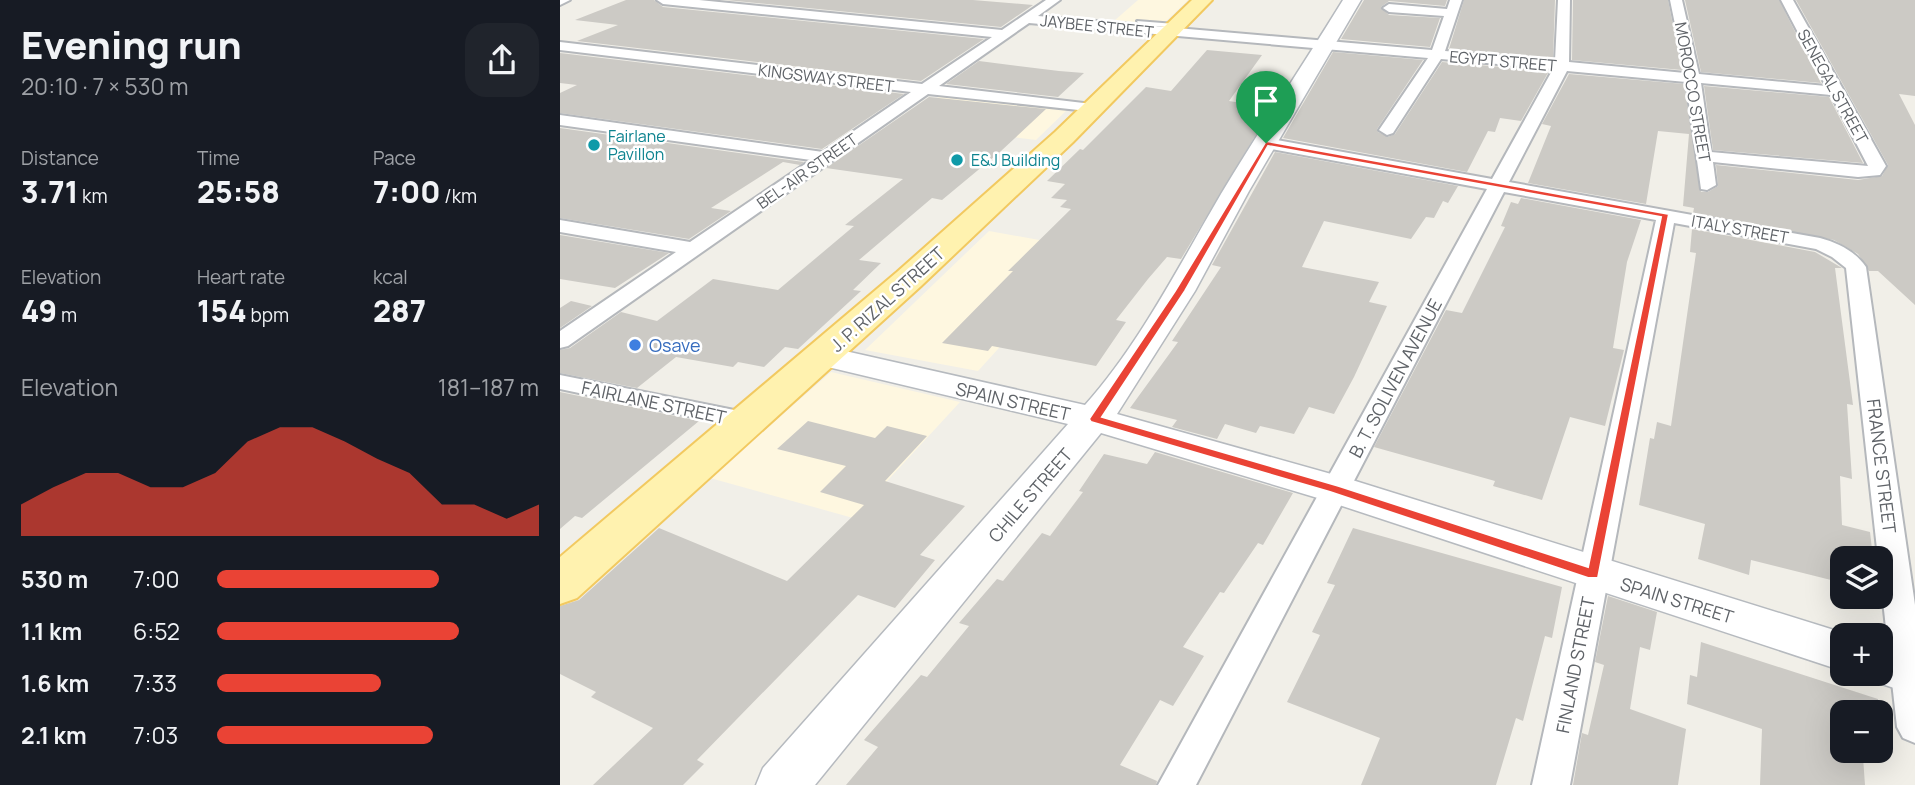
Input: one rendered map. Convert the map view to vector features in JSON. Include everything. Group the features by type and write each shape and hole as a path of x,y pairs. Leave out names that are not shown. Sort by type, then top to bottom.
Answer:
{"main road":[{"name":"J. P. RIZAL STREET","path":"560,585 823,356 1092,109 1153,27 1202,0"}],"street":[{"path":"663,0 1005,34"},
{"path":"1047,0 1054,0"},
{"name":"BEL-AIR STREET","path":"560,341 1054,0"},
{"name":"CHILE STREET","path":"782,785 1095,419 1180,291 1323,44 1352,0"},
{"name":"B. T. SOLIVEN AVENUE","path":"1177,785 1562,66 1564,0"},
{"name":"MOROCCO STREET","path":"1676,0 1693,78 1707,185"},
{"name":"SENEGAL STREET","path":"1705,156 1858,172 1874,171 1877,166 1787,0"},
{"path":"1387,130 1437,54 1453,6 1389,8"},
{"name":"JAYBEE STREET","path":"1026,19 1153,27"},
{"name":"EGYPT STREET","path":"1153,27 1836,91"},
{"name":"KINGSWAY STREET","path":"560,46 1092,109"},
{"path":"560,120 826,158"},
{"name":"ITALY STREET","path":"1266,143 1820,244 1841,253"},
{"name":"FINLAND STREET","path":"1551,785 1666,216"},
{"path":"560,226 693,249"},
{"name":"FRANCE STREET","path":"1841,253 1856,267 1902,671 1915,727"},
{"name":"SPAIN STREET","path":"823,356 1095,419 1335,489 1830,648"},
{"name":"FAIRLANE STREET","path":"560,382 748,421"}],"shaded area":[{"path":"1138,0 1188,0 1162,25 1114,21"},
{"path":"940,96 1067,110 1036,140 902,124"},
{"path":"989,231 1089,249 978,371 865,350"},
{"path":"831,372 960,402 853,518 710,478"}],"building":[{"path":"626,0 654,0 663,7 984,39 921,81 577,41 618,25 575,20"},
{"path":"726,0 973,0 1033,5 1001,27"},
{"path":"1364,0 1447,0 1445,6 1389,1 1381,7 1389,15 1440,18 1430,47 1341,39"},
{"path":"1464,0 1555,0 1553,58 1449,49"},
{"path":"1573,0 1668,0 1682,70 1572,60"},
{"path":"1685,0 1779,0 1821,83 1701,72"},
{"path":"1796,0 1915,0 1915,96 1899,94 1915,125 1915,305 1878,271 1869,271 1858,254 1834,240 1693,213 1694,208 1683,206 1689,134 1658,131 1646,204 1528,183 1551,126 1542,124 1569,74 1684,84 1701,192 1708,192 1718,186 1716,165 1858,180 1882,176 1888,165"},
{"path":"1207,50 1262,55 1229,101 1272,108 1181,259 1167,257 1148,279 1116,320 1126,322 1096,366 992,346 988,351 942,343 1013,271 1008,271 1071,209 1060,207 1067,200 1051,198 1065,184 1047,181 1080,149 1083,150 1146,87 1171,91"},
{"path":"1333,52 1423,60 1377,129 1388,137 1395,134 1442,62 1549,71 1521,121 1500,118 1495,132 1488,131 1467,172 1283,138"},
{"path":"560,53 904,94 822,149 560,113 560,93 577,85 560,83"},
{"path":"979,61 1084,73 1058,97 946,84"},
{"path":"1704,86 1829,97 1863,163 1713,150"},
{"path":"929,97 1046,109 942,200 932,198 859,260 881,263 853,290 861,291 798,349 785,347 764,367 738,362 733,367 676,357 637,388 560,373 560,350 570,348 621,312 657,321 713,279 778,290 854,226 845,225 903,179 826,168"},
{"path":"560,128 804,162 800,165 783,162 711,208 731,211 689,239 560,218"},
{"path":"1275,152 1458,186 1448,203 1443,201 1434,218 1426,217 1411,239 1324,221 1302,267 1379,282 1369,302 1387,306 1334,414 1309,407 1294,434 1260,426 1256,433 1225,424 1217,439 1172,427 1177,420 1130,408 1178,342 1172,341 1221,267 1212,265"},
{"path":"1521,198 1641,220 1627,262 1613,348 1624,350 1605,426 1570,417 1542,500 1493,486 1495,481 1374,447 1446,310 1462,313 1505,227 1501,226 1511,202 1518,204"},
{"path":"1692,229 1815,252 1842,268 1835,268 1853,405 1847,404 1852,479 1840,476 1842,525 1870,532 1872,546 1830,546 1830,580 1751,560 1749,575 1698,559 1705,524 1639,505 1650,438 1654,439 1657,422 1671,426 1696,253 1690,252"},
{"path":"560,235 669,253 615,288 560,279"},
{"path":"571,301 592,306 560,328 560,308"},
{"path":"560,392 699,421 582,518 575,516 560,529"},
{"path":"808,421 875,438 887,426 927,436 885,481 965,506 920,555 935,560 895,608 858,595 697,760 704,764 683,785 593,785 653,728 591,697 596,692 560,674 560,606 579,600 659,528 787,581 864,505 820,492 846,466 777,449"},
{"path":"1155,452 1293,493 1263,545 1258,543 1224,593 1220,592 1183,647 1204,656 1173,706 1160,700 1120,765 1157,781 1156,785 846,785 878,747 864,740 921,675 927,677 969,626 959,623 997,579 1003,581 1042,533 1050,536 1083,492 1079,491 1104,454 1147,464"},
{"path":"1353,528 1562,587 1552,638 1545,636 1523,721 1516,718 1496,785 1361,785 1380,738 1287,702 1320,635 1312,632 1335,585 1327,583"},
{"path":"1608,596 1657,612 1650,650 1640,647 1630,709 1686,729 1678,785 1573,785 1582,733 1588,735 1604,665 1595,662"},
{"path":"1701,642 1830,684 1830,686 1878,699 1830,700 1830,763 1863,763 1865,785 1760,785 1762,729 1687,704 1690,675 1697,677"}],"place":[{"name":"Fairlane Pavillon","path":"594,145"},
{"name":"E&J Building","path":"957,160"},
{"name":"Osave","path":"635,345"}],"route":[{"path":"1266,143 1666,216 1593,574 1335,489 1095,419 1180,291 1266,143"}]}
